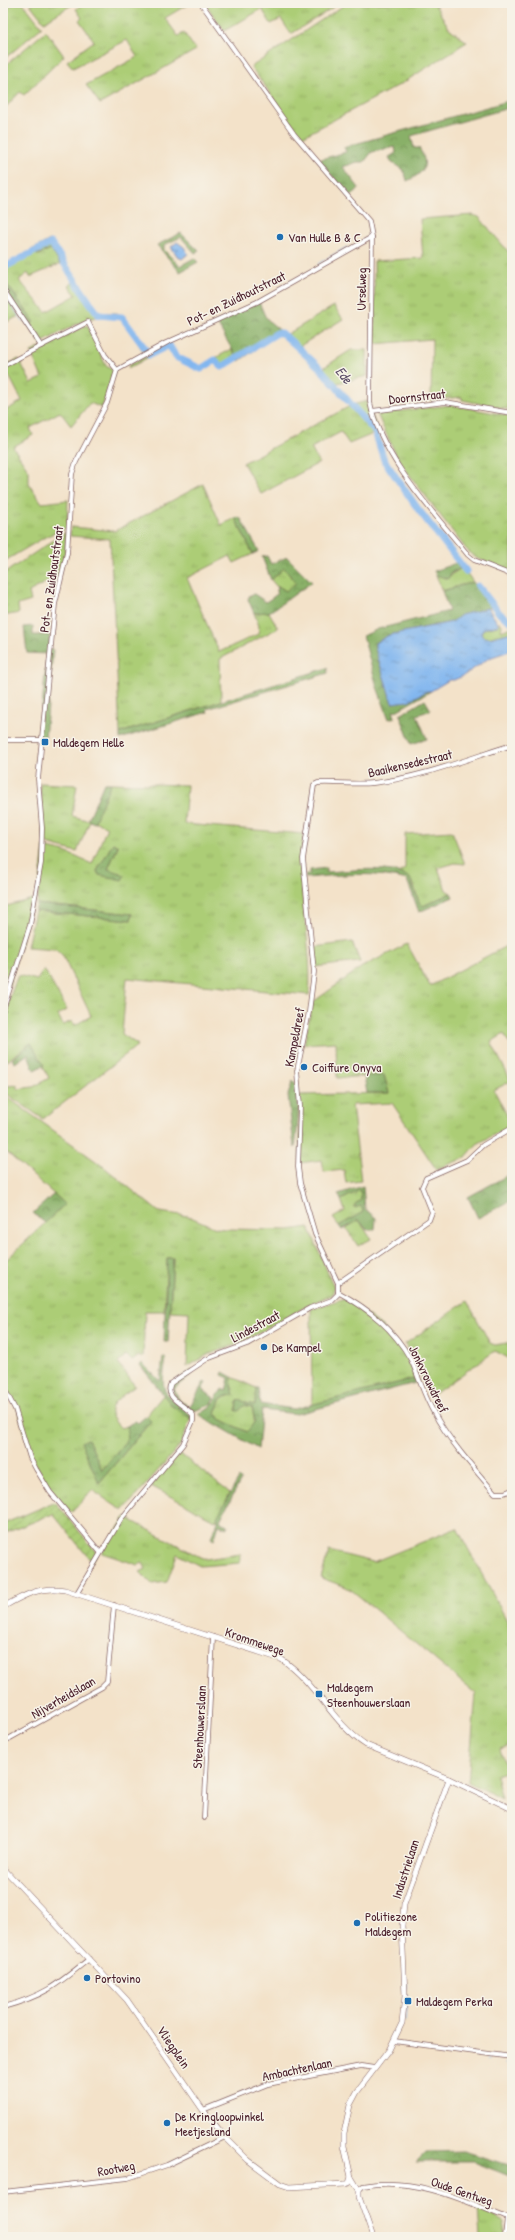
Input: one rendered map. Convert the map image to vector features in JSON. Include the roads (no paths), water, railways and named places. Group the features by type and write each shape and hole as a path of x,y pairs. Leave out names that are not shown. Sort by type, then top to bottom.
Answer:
{"street":[{"name":"Urselweg","path":"201,3 294,134 366,216 371,227 370,374 372,411 388,449 398,466 468,555 474,560 512,575"},
{"name":"Pot- en Zuidhoutstraat","path":"3,1010 30,925 40,869 42,828 38,788 55,604 67,554 72,474 76,462 107,403 117,370 166,343 257,302 372,237"},
{"path":"3,289 41,346"},
{"path":"3,366 88,322 105,355 117,370"},
{"name":"Doornstraat","path":"372,411 445,402 512,413"},
{"path":"3,740 42,740"},
{"name":"Baaikensedestraat","path":"313,788 318,783 368,783 386,781 456,763 512,745"},
{"name":"Kampeldreef","path":"313,788 303,864 314,972 310,1012 297,1071 300,1106 298,1167 300,1183 315,1234 338,1283"},
{"path":"338,1292 338,1283 429,1220 432,1212 422,1187 426,1178 467,1160 483,1145 512,1128"},
{"name":"Jonkvrouwdreef","path":"338,1292 373,1314 391,1331 411,1360 429,1404 440,1424 491,1489 499,1494 512,1490"},
{"name":"Lindestraat","path":"77,1593 121,1519 180,1449 188,1434 193,1415 173,1397 169,1389 171,1383 207,1359 247,1344 301,1313 332,1300 338,1292"},
{"path":"3,1386 17,1413 30,1458 45,1485 100,1552"},
{"name":"Krommewege","path":"3,1607 22,1596 44,1589 65,1590 281,1660 298,1672 338,1721 366,1745 449,1779 512,1809"},
{"name":"Nijverheidslaan","path":"3,1742 102,1687 107,1682 114,1605"},
{"name":"Steenhouwerslaan","path":"204,1818 213,1637"},
{"name":"Industrielaan","path":"350,2183 351,2176 344,2146 346,2120 357,2092 394,2041 402,2023 405,2005 402,1926 404,1904 449,1779"},
{"name":"Vliegplein","path":"3,1868 127,2000 203,2110 225,2137 265,2174 284,2186 301,2187 350,2183"},
{"path":"3,2007 41,1995 59,1984 89,1959"},
{"path":"394,2041 512,2057"},
{"name":"Ambachtenlaan","path":"203,2110 268,2084 361,2066 374,2068"},
{"name":"Rootweg","path":"3,2192 128,2178 167,2165 225,2137"},
{"path":"351,2176 358,2190 373,2237"},
{"name":"Oude Gentweg","path":"358,2190 363,2186 388,2185 436,2191 512,2220"},
{"path":"505,2237 507,2218"}],"water":[{"path":"177,242 184,247 188,254 182,259 178,257 171,247"},
{"path":"488,608 499,625 483,629 481,633 482,636 489,638 512,632 512,650 489,658 463,676 454,680 449,680 431,691 427,691 408,701 392,703 375,648 375,643 389,635 452,622 461,615"}],"waterway":[{"name":"Ede","path":"3,268 51,243 99,315 122,317 147,351"},
{"path":"318,264 347,247"},
{"path":"3,293 23,322"},
{"name":"Ede","path":"149,355 169,345 176,357 201,369 215,360 222,367 277,333 282,333 320,368 375,432 384,460 418,509 466,571"},
{"name":"Ede","path":"478,586 500,614 512,622"},
{"path":"407,1983 407,1989"},
{"path":"405,2020 407,1996"},
{"path":"505,2064 512,2064"}],"place":[{"name":"Van Hulle B & C","path":"280,237"},
{"name":"Maldegem Helle","path":"45,742"},
{"name":"Coiffure Onyva","path":"304,1067"},
{"name":"De Kampel","path":"264,1347"},
{"name":"Maldegem Steenhouwerslaan","path":"319,1694"},
{"name":"Politiezone Maldegem","path":"357,1923"},
{"name":"Portovino","path":"87,1978"},
{"name":"Maldegem Perka","path":"408,2001"},
{"name":"De Kringloopwinkel Meetjesland","path":"167,2123"}]}
